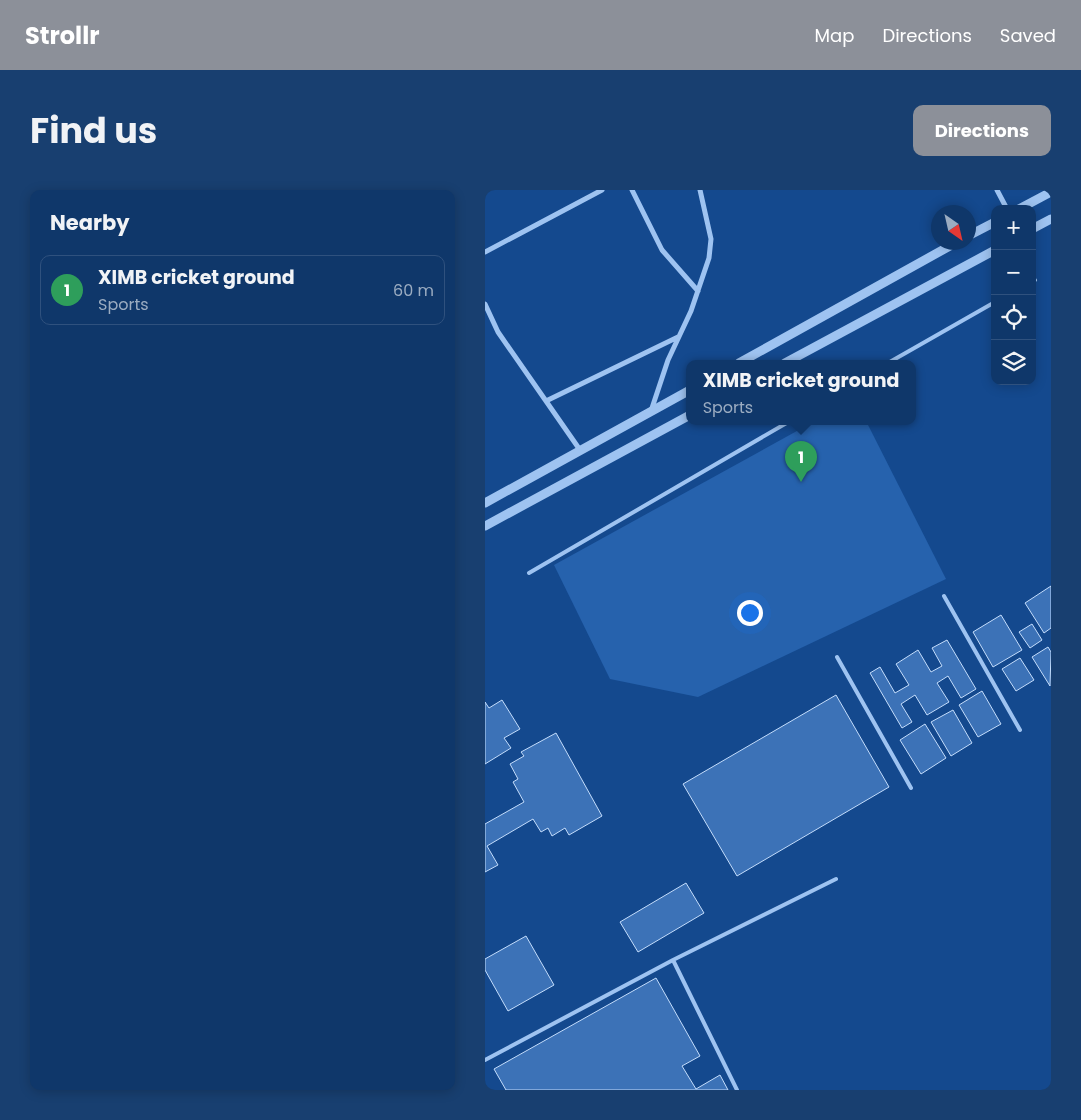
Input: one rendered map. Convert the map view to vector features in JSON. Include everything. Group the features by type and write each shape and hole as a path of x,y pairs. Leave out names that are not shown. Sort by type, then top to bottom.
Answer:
{"street":[{"path":"485,252 602,190"},
{"path":"632,190 663,250 698,292"},
{"path":"651,412 668,360 698,292 709,258 711,239 701,190"},
{"path":"997,190 1005,205"},
{"path":"1027,205 1051,192"},
{"path":"1036,227 1051,219"},
{"path":"976,232 991,224"},
{"path":"744,360 943,250"},
{"path":"791,360 991,252"},
{"path":"485,304 498,332 581,450"},
{"path":"546,401 679,336"},
{"path":"485,503 686,392"},
{"path":"485,526 686,417"}],"lane":[{"path":"894,360 991,304"},
{"path":"529,573 783,425"},
{"path":"944,596 1019,730"},
{"path":"837,658 911,788"},
{"path":"485,1060 673,960 836,879"},
{"path":"673,960 737,1090"}],"shaded area":[{"path":"808,425 868,425 946,579 698,697 610,679 554,565"}],"building":[{"path":"1051,586 1051,628 1044,633 1025,603"},
{"path":"1001,615 1022,650 993,667 973,632"},
{"path":"1032,624 1042,640 1030,648 1019,632"},
{"path":"947,640 976,689 961,698 948,676 937,683 949,702 927,715 915,695 901,704 912,722 902,728 870,673 880,667 895,693 909,685 896,664 918,650 931,672 942,666 932,648"},
{"path":"1048,647 1051,652 1050,686 1032,657"},
{"path":"1020,658 1034,680 1016,691 1002,669"},
{"path":"982,691 1001,724 978,737 959,705"},
{"path":"836,695 889,787 737,876 683,784"},
{"path":"502,700 520,729 504,738 511,748 485,764 485,702 489,708"},
{"path":"953,710 972,743 951,756 931,722"},
{"path":"925,724 946,758 921,774 900,740"},
{"path":"556,733 602,816 569,835 565,828 552,836 548,828 541,832 533,819 487,846 498,865 485,872 485,824 524,802 513,782 518,779 510,764 524,756 521,752"},
{"path":"686,883 704,913 638,952 620,922"},
{"path":"526,936 554,985 508,1011 485,970 485,959"},
{"path":"656,978 700,1056 682,1066 696,1089 720,1075 728,1090 506,1090 494,1069"}],"place":[{"name":"XIMB cricket ground","path":"801,482"}]}
